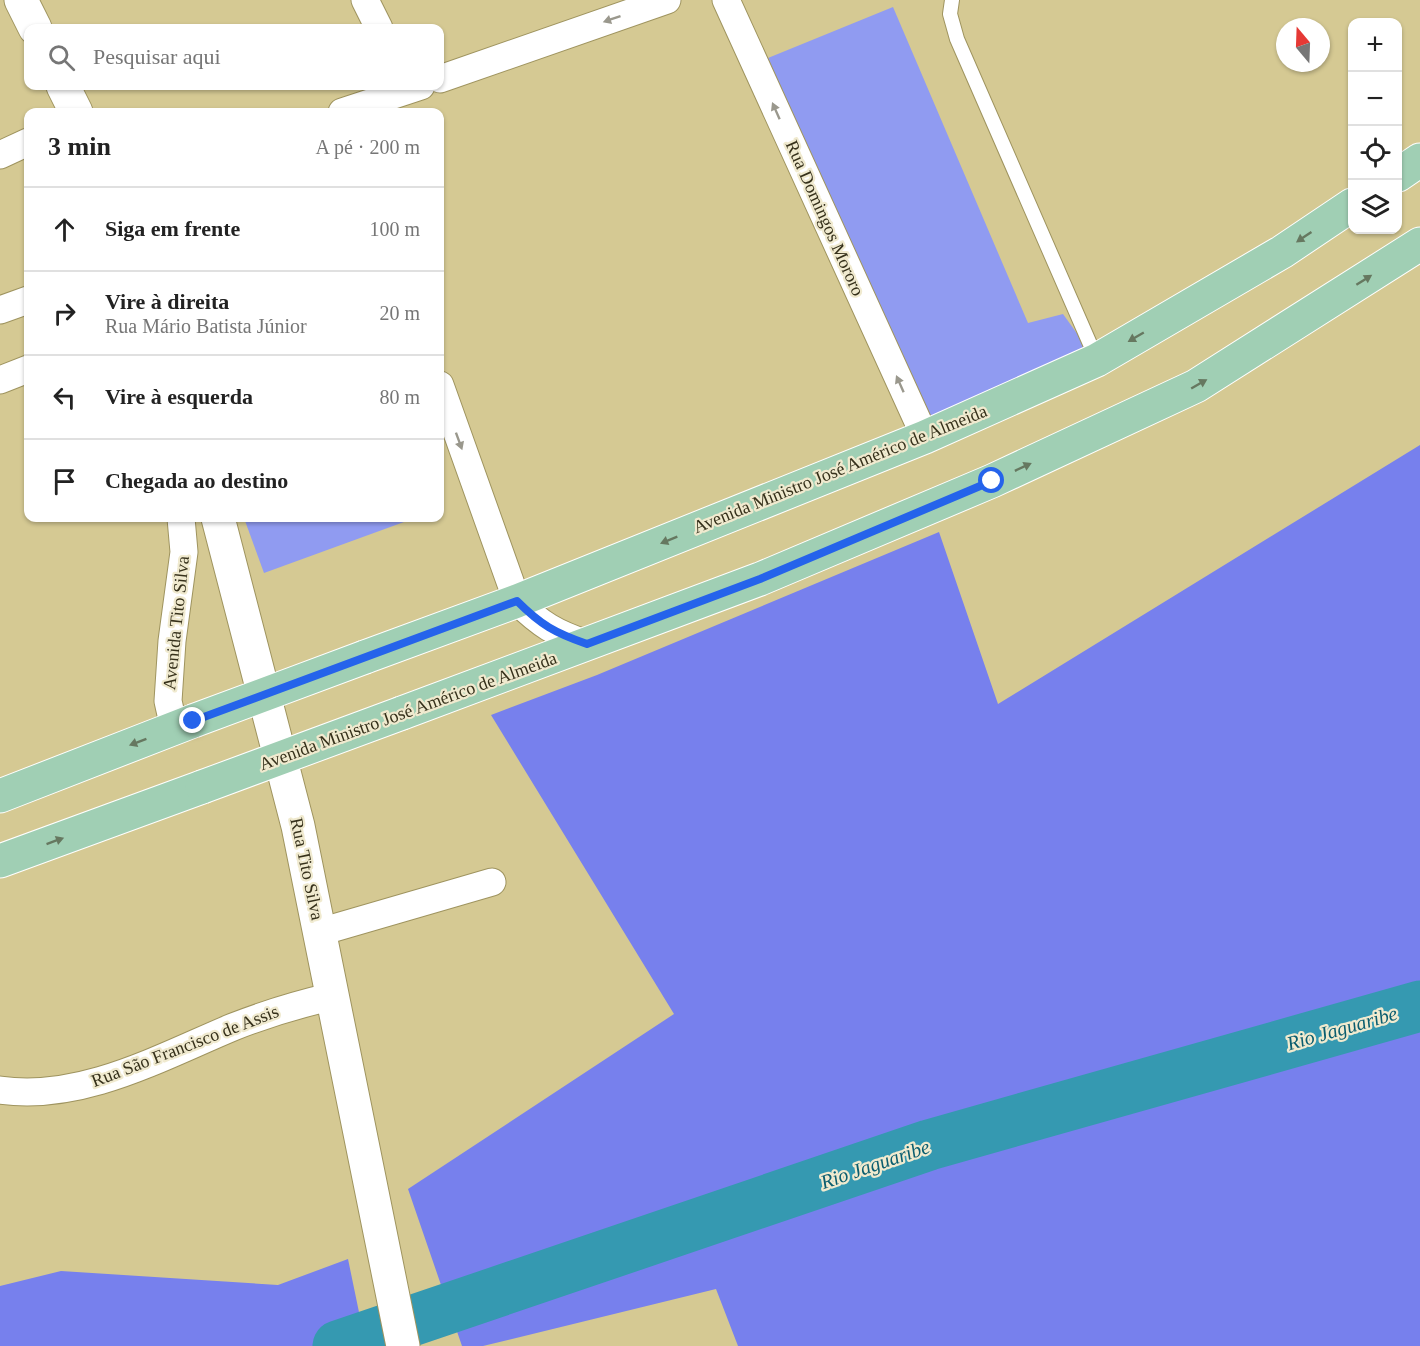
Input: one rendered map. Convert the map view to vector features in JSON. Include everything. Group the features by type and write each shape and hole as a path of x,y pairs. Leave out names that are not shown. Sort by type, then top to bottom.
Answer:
{"main road":[{"path":"21,0 33,24"},
{"path":"65,90 74,108"},
{"path":"1402,172 1420,160"},
{"name":"Avenida Ministro José Américo de Almeida","path":"0,796 183,725 517,601 925,437 1097,360 1282,252 1348,208"},
{"name":"Avenida Ministro José Américo de Almeida","path":"0,861 760,579 992,481 1196,386 1420,244"},
{"name":"Rua Tito Silva","path":"219,522 298,826 403,1346"}],"street":[{"path":"365,0 377,24"},
{"path":"444,78 668,0"},
{"name":"Rua Domingos Mororo","path":"726,0 925,437"},
{"path":"353,108 403,90"},
{"path":"0,155 24,144"},
{"path":"0,310 24,301"},
{"path":"0,380 24,371"},
{"path":"444,397 517,601 536,621 551,630 587,644"},
{"name":"Avenida Tito Silva","path":"181,522 184,552 172,641 168,701 183,725"},
{"path":"320,932 492,882"},
{"name":"Rua São Francisco de Assis","path":"0,1090 44,1091 76,1086 127,1071 236,1026 297,1004 334,996"}],"lane":[{"path":"952,0 950,14 957,39 1097,360"}],"shaded area":[{"path":"893,7 1028,323 1063,314 1086,346 928,420 768,58"},
{"path":"1420,445 1420,1346 738,1346 716,1289 483,1346 462,1346 408,1189 674,1014 491,715 597,675 939,532 998,704"},
{"path":"245,522 404,522 264,573"},
{"path":"348,1259 366,1346 0,1346 0,1286 61,1271 278,1285"}],"waterway":[{"name":"Rio Jaguaribe","path":"338,1346 929,1145 1420,1006"}],"route":[{"path":"193,721 517,601 536,621 551,630 587,644 760,579 992,481"}]}
